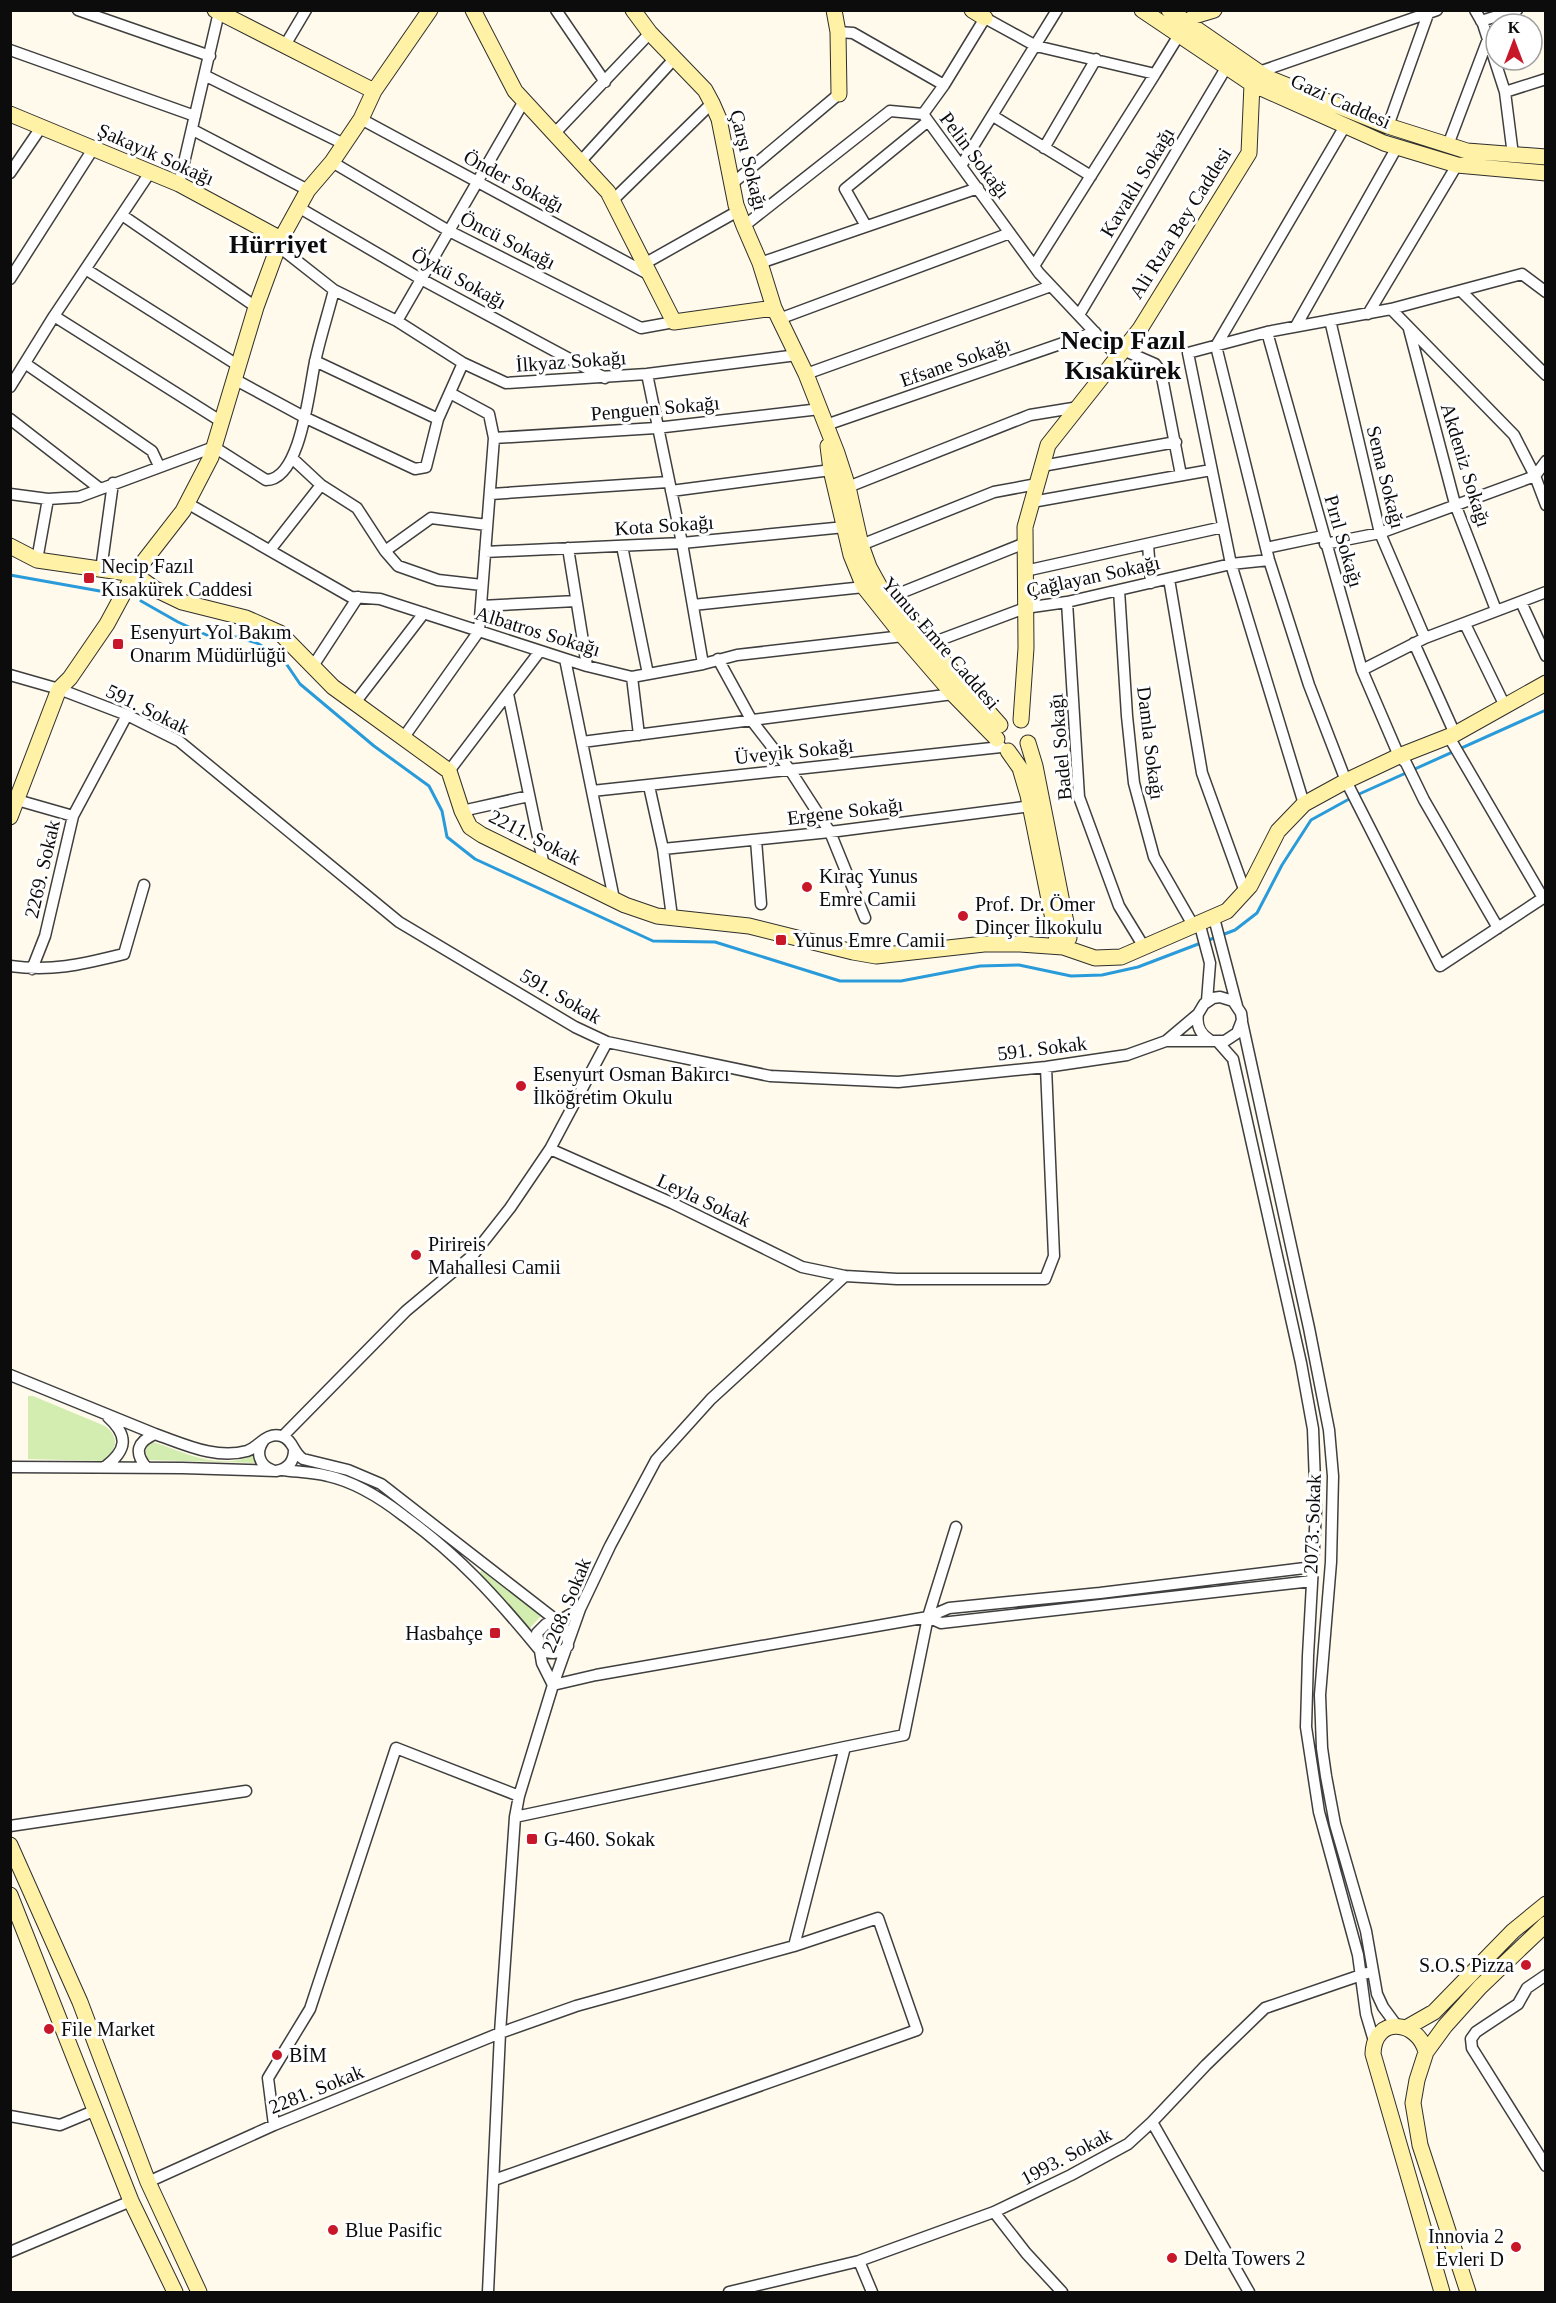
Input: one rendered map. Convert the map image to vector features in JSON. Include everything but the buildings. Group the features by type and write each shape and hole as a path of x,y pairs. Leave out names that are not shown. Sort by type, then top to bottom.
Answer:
{"street":[{"path":"78,10 210,56"},
{"path":"284,46 306,10"},
{"path":"10,817 16,792 59,689 70,678 106,624 134,574 187,503 212,457 256,307 279,243 308,190 332,162 361,119 374,91 430,10"},
{"path":"473,10 515,92 613,200 674,322 777,314 1010,233"},
{"path":"556,10 605,82"},
{"name":"Çarşı Sokağı","path":"633,10 650,33 705,90 712,103 719,119 738,211 760,263 777,314 806,374 826,425"},
{"path":"733,183 839,94 838,32 834,10"},
{"path":"961,166 1056,10"},
{"name":"Gazi Caddesi","path":"1142,10 1184,30 1255,78 1345,126 1397,147 1457,165 1545,173"},
{"name":"Gazi Caddesi","path":"1169,10 1184,30 1226,68 1388,126 1467,151 1545,157"},
{"path":"1034,266 1184,30 1194,16 1214,10"},
{"path":"1475,10 1484,29"},
{"path":"1481,21 1517,10"},
{"path":"179,184 206,76 217,11 374,91"},
{"path":"1255,78 1433,12"},
{"path":"1388,126 1433,12"},
{"path":"866,226 845,189 925,118 979,14 1036,46 1155,74"},
{"path":"838,32 853,33 944,85"},
{"path":"554,134 650,33"},
{"path":"10,50 195,116"},
{"path":"1448,145 1484,50"},
{"path":"580,162 674,59"},
{"path":"1044,148 1096,59"},
{"name":"Kavaklı Sokağı","path":"1079,315 1226,68"},
{"path":"1499,72 1506,92 1513,155"},
{"path":"206,76 344,144"},
{"name":"Ali Rıza Bey Caddesi","path":"1021,720 1026,648 1025,528 1048,445 1140,329 1249,153 1255,78"},
{"path":"1506,92 1545,79"},
{"path":"397,321 524,101"},
{"path":"613,200 712,103"},
{"name":"Pelin Sokağı","path":"744,226 890,111 925,118 1034,266 1095,332 1121,353"},
{"name":"Şakayık Sokağı","path":"10,114 179,184 279,243"},
{"path":"993,116 1090,176"},
{"name":"Önder Sokağı","path":"361,119 647,270"},
{"path":"10,173 42,126"},
{"path":"1345,126 1216,346 1269,560 1309,685 1347,784 1440,966 1543,898 1462,760 1414,643"},
{"path":"193,130 308,190"},
{"path":"1296,326 1397,147"},
{"path":"10,279 93,149"},
{"name":"Öncü Sokağı","path":"332,162 449,231 641,328 674,322"},
{"path":"1368,314 1457,165"},
{"path":"10,387 54,316 87,270 151,171"},
{"path":"760,263 978,188"},
{"name":"Öykü Sokağı","path":"298,207 422,279 605,378"},
{"path":"647,270 738,211"},
{"path":"122,215 256,307"},
{"name":"İlkyaz Sokağı","path":"279,243 334,290 397,321 463,363 506,383 647,374 796,355"},
{"path":"87,270 306,418 415,469 426,467 438,419 463,363"},
{"path":"1304,804 1231,564 1188,353 1267,332 1391,309 1522,274 1545,292"},
{"path":"806,374 1052,286"},
{"path":"214,447 266,480 273,480 279,476 292,458 306,418 315,362 334,290"},
{"path":"1461,291 1545,375"},
{"path":"1391,309 1514,435 1535,476 1545,505"},
{"path":"54,316 222,422"},
{"name":"Sema Sokağı","path":"1330,320 1380,533 1425,638"},
{"name":"Akdeniz Sokağı","path":"1409,329 1455,504 1496,610"},
{"name":"Efsane Sokağı","path":"826,425 1095,332"},
{"name":"Pırıl Sokağı","path":"1267,332 1362,670 1402,759 1498,928"},
{"path":"1121,353 1155,364 1161,372 1181,476"},
{"path":"315,362 438,419"},
{"path":"26,364 152,451 159,466"},
{"path":"647,374 704,664"},
{"path":"404,737 479,631 494,438 489,414 450,393"},
{"path":"848,487 1030,415 1079,407"},
{"name":"Penguen Sokağı","path":"494,438 656,428 820,409"},
{"path":"10,419 99,488"},
{"name":"Yunus Emre Caddesi","path":"826,425 831,470 851,555 864,587 953,694 1001,741"},
{"name":"Yunus Emre Caddesi","path":"826,425 848,487 868,567 888,598 929,644 1001,741"},
{"path":"1042,466 1176,442"},
{"path":"10,494 48,499 79,497 214,447"},
{"path":"292,458 321,485 357,508 385,551 398,566 438,580 482,585"},
{"path":"1266,548 1380,533 1535,476 1545,461"},
{"path":"491,494 670,487 831,470"},
{"path":"1032,502 1211,470"},
{"path":"101,570 113,483"},
{"path":"861,545 994,492 1037,484"},
{"path":"270,550 321,485"},
{"path":"37,560 48,499"},
{"name":"Albatros Sokağı","path":"187,503 351,597 380,599 587,666 632,676 704,664 737,655 903,636"},
{"path":"385,551 431,518 487,525"},
{"name":"Kota Sokağı","path":"485,552 682,543 845,526"},
{"path":"1025,571 1223,527"},
{"path":"888,598 1025,543"},
{"path":"1148,545 1151,583"},
{"path":"10,546 37,560 134,574 155,589 182,602 246,618 280,633 333,687 449,771 540,651"},
{"path":"622,546 648,674"},
{"path":"568,548 587,666"},
{"name":"Çağlayan Sokağı","path":"929,644 1025,608 1067,602 1231,564 1269,560"},
{"path":"1169,579 1202,773 1245,892"},
{"path":"693,605 864,587"},
{"name":"Damla Sokağı","path":"1119,590 1134,783 1154,857 1198,925"},
{"path":"1362,670 1425,638 1545,592"},
{"path":"313,666 358,597"},
{"path":"481,606 576,601"},
{"name":"Badel Sokağı","path":"1067,602 1079,797 1119,906 1144,947"},
{"path":"1521,602 1545,656"},
{"path":"354,704 424,613"},
{"path":"1465,624 1504,704"},
{"path":"565,659 614,899"},
{"path":"718,659 752,721 790,770 830,832 866,918"},
{"name":"591. Sokak","path":"10,675 59,689 127,715 179,741 399,922 575,1027 607,1042 770,1076 898,1082 1127,1056 1166,1041"},
{"path":"632,676 639,735"},
{"path":"1166,1041 1225,1041 1237,1033 1242,1020 1215,920 1245,892 1278,831 1304,804 1452,738 1504,704 1545,682"},
{"path":"508,693 544,866"},
{"path":"582,742 953,694"},
{"name":"2269. Sokak","path":"32,969 45,936 73,816 127,715"},
{"path":"1007,719 1021,720 1029,730 1028,743 1035,766 1069,938 1063,947 1057,939 1031,806 1020,768 1001,741 1007,719"},
{"path":"1001,741 1019,751 1028,743"},
{"name":"Üveyik Sokağı","path":"592,792 790,770 1001,741"},
{"name":"2211. Sokak","path":"449,771 462,811 470,826 482,836 614,899 657,916 749,926 876,956 984,944 1063,947 1095,958 1120,957 1215,920"},
{"path":"649,786 663,849 672,917"},
{"path":"16,792 73,816"},
{"path":"462,811 530,796"},
{"name":"Ergene Sokağı","path":"663,849 830,832 1031,806"},
{"path":"756,840 761,904"},
{"path":"10,966 32,969 69,967 124,954 144,885"},
{"path":"1198,925 1210,963 1207,1001"},
{"path":"1166,1041 1198,1014 1207,1001 1213,998 1227,998 1238,1006"},
{"path":"1198,1014 1198,1026 1201,1032 1214,1041"},
{"name":"2073. Sokak","path":"1242,1020 1329,1430 1333,1476 1331,1562 1320,1695 1322,1748 1335,1824 1365,1931 1366,2014 1374,2041"},
{"name":"2073. Sokak","path":"1214,1041 1233,1059 1313,1429 1316,1470 1306,1701 1310,1756 1319,1812 1358,1954 1383,2007 1401,2027"},
{"path":"283,1436 406,1311 473,1255 510,1208 550,1149 607,1042"},
{"path":"845,1276 897,1279 1045,1279 1054,1256 1046,1067"},
{"name":"Leyla Sokak","path":"550,1149 672,1203 802,1267 845,1276"},
{"name":"2268. Sokak","path":"489,2292 500,2033 515,1817 519,1796 553,1684 580,1609 610,1546 656,1460 711,1399 845,1276"},
{"path":"10,1375 155,1434 210,1453 247,1450 266,1438 283,1436 303,1459 348,1470 381,1484 442,1529 557,1622 567,1632 568,1646 553,1653 543,1651 464,1564 383,1500 348,1482 327,1476 265,1467 259,1458 259,1447 266,1438"},
{"path":"104,1413 120,1430 122,1437 120,1453 105,1467"},
{"path":"146,1467 139,1459 139,1446 144,1439 155,1434"},
{"path":"10,1467 279,1470 292,1462 294,1450"},
{"path":"515,1817 904,1735 928,1617 956,1527"},
{"path":"580,1609 557,1622 546,1624 539,1630 536,1638 546,1674 553,1684 928,1617 949,1608 1100,1593 1313,1567"},
{"path":"928,1617 941,1623 1312,1581"},
{"path":"274,2125 268,2078 310,2009 396,1748 519,1796"},
{"path":"794,1946 845,1748"},
{"path":"10,1826 246,1791"},
{"path":"12,1853 80,2002 148,2182 199,2292"},
{"path":"10,1894 131,2201 175,2292"},
{"path":"1442,2292 1373,2054 1374,2041 1382,2030 1401,2027 1434,2012 1513,1931 1545,1904"},
{"name":"2281. Sokak","path":"148,2182 274,2125 500,2033 576,2006 794,1946 878,1918 917,2030 494,2180"},
{"path":"1468,2292 1420,2145 1413,2103 1417,2080 1426,2052 1445,2026 1480,1987 1545,1924"},
{"name":"1993. Sokak","path":"729,2292 859,2261 994,2212 1071,2175 1128,2144 1265,2008 1367,1973"},
{"path":"1545,1975 1527,1988 1518,2004 1476,2032 1471,2039 1472,2048 1545,2166"},
{"path":"1401,2027 1416,2033 1423,2041 1426,2052"},
{"path":"10,2116 60,2125 96,2110"},
{"path":"1152,2122 1249,2292"},
{"path":"10,2252 131,2201 148,2182"},
{"path":"994,2212 1026,2253 1062,2292"},
{"path":"859,2261 872,2292"}],"green space":[{"path":"28,1396 33,1396 105,1426 115,1439 114,1448 103,1461 28,1459"},
{"path":"148,1442 215,1461 241,1459 254,1455 255,1463 149,1460 144,1451"},
{"path":"482,1570 541,1616 529,1629 480,1573"}],"waterway":[{"path":"10,575 111,593"},
{"path":"141,601 211,637 236,637 257,643 283,659 300,684 374,746 429,786 442,811 447,837 475,859 653,941 715,942 840,981 901,981 980,966 1019,965 1071,976 1102,975 1138,967 1235,930 1257,913 1282,865 1311,820 1351,798"},
{"path":"1357,795 1546,710"}],"place":[{"name":"Necip Fazıl Kısakürek Caddesi","path":"89,578"},
{"name":"Esenyurt Yol Bakım Onarım Müdürlüğü","path":"118,644"},
{"name":"Kıraç Yunus Emre Camii","path":"807,887"},
{"name":"Prof. Dr. Ömer Dinçer İlkokulu","path":"963,916"},
{"name":"Yunus Emre Camii","path":"781,940"},
{"name":"Esenyurt Osman Bakırcı İlköğretim Okulu","path":"521,1086"},
{"name":"Pirireis Mahallesi Camii","path":"416,1255"},
{"name":"Hasbahçe","path":"495,1633"},
{"name":"G-460. Sokak","path":"532,1839"},
{"name":"S.O.S Pizza","path":"1526,1965"},
{"name":"File Market","path":"49,2029"},
{"name":"BİM","path":"277,2055"},
{"name":"Blue Pasific","path":"333,2230"},
{"name":"Innovia 2 Evleri D","path":"1516,2247"},
{"name":"Delta Towers 2","path":"1172,2258"}],"district":[{"name":"Hürriyet","path":"278,244"},
{"name":"Necip Fazıl Kısakürek","path":"1123,355"}]}
